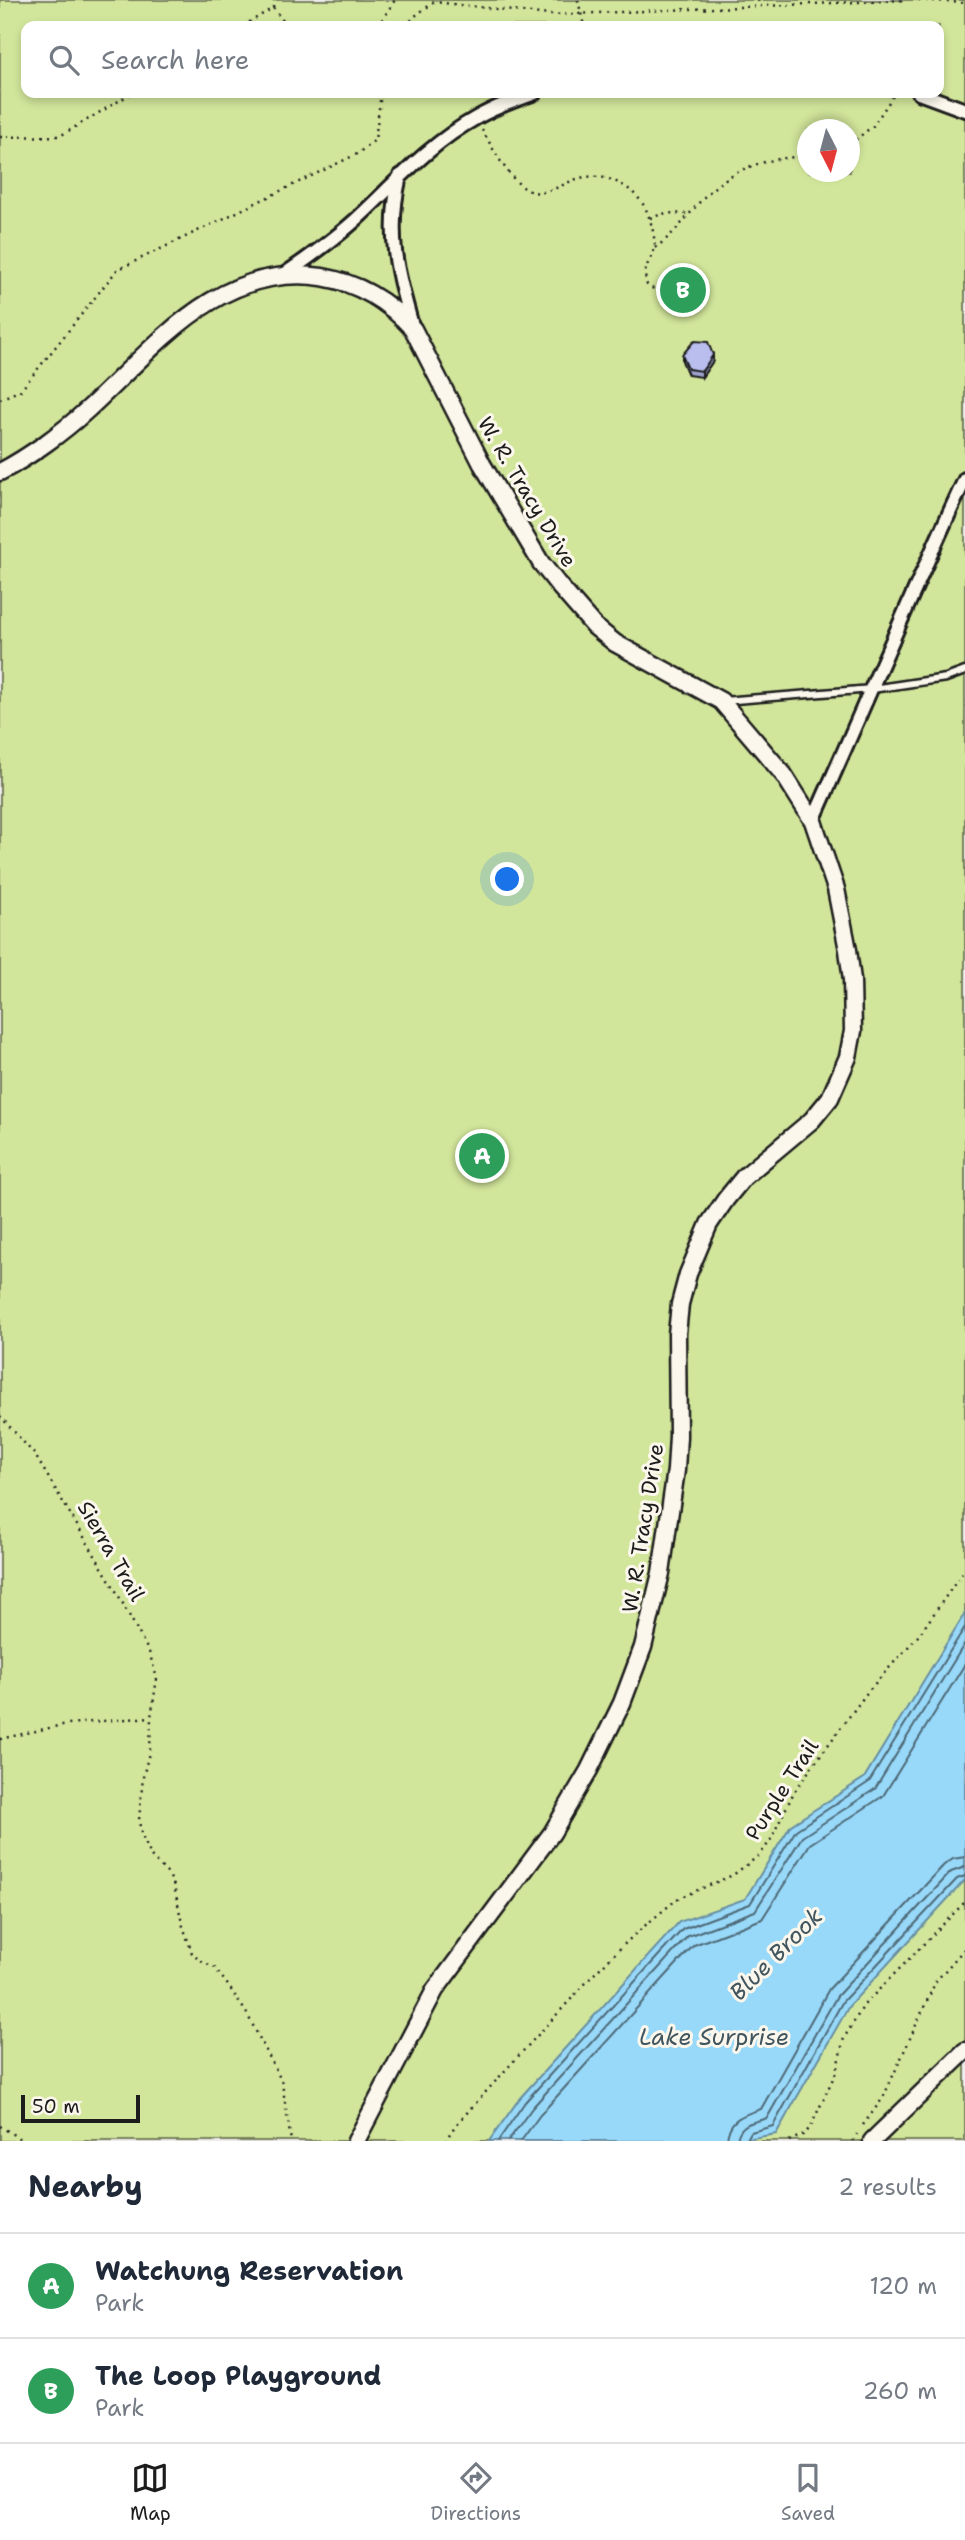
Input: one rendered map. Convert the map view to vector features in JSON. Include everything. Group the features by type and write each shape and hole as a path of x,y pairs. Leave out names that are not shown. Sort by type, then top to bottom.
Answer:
{"street":[{"name":"W. R. Tracy Drive","path":"285,274 360,216 400,175 448,136 475,118 523,98"},
{"path":"933,98 965,110"},
{"name":"W. R. Tracy Drive","path":"356,2141 435,1990 552,1833 589,1770 622,1703 643,1647 661,1573 677,1459 677,1334 680,1304 688,1274 709,1224 726,1199 744,1177 812,1120 830,1098 848,1057 853,1031 848,950 836,889 813,821 784,775 721,701 615,643 594,626 541,563 482,464 413,329 398,276 392,236 400,175"},
{"name":"W. R. Tracy Drive","path":"0,472 17,463 85,411 174,326 201,307 261,279 285,274 331,279 377,297 397,311 413,329"},
{"path":"813,821 919,575 965,479"},
{"path":"872,2141 965,2051"}],"lane":[{"path":"721,701 872,689 946,678 965,671"}],"path":[{"path":"274,0 273,8 283,21"},
{"path":"382,21 395,0"},
{"path":"578,0 583,21"},
{"path":"758,0 760,8"},
{"path":"410,21 434,2 549,15 906,0"},
{"path":"919,0 965,4"},
{"path":"251,21 273,8"},
{"path":"0,137 60,136 124,98"},
{"path":"0,399 21,390 117,270 357,154 375,140 381,98"},
{"path":"860,136 873,126 891,98"},
{"path":"475,118 515,181 533,192 553,189 582,177 609,178 630,190 643,204 650,218 655,248"},
{"path":"672,300 647,285 644,273 655,248 674,234 722,182 761,161 797,157"},
{"path":"650,218 666,214 690,214"},
{"name":"Sierra Trail","path":"0,1416 35,1455 143,1639 157,1678 151,1717 150,1749 143,1777 139,1820 141,1834 152,1858 169,1875 174,1886 192,1952 198,1959 215,1968 227,1984 246,2012 278,2074 284,2093 291,2141"},
{"name":"Purple Trail","path":"446,2141 455,2126 528,2045 635,1934 677,1899 733,1875 763,1850 779,1827 793,1794 811,1768 869,1690 919,1634 965,1569"},
{"path":"0,1739 67,1724 151,1717"},
{"path":"789,2141 804,2134 811,2126 836,2072 844,2038 859,2013 891,1976 965,1902"},
{"path":"853,2141 883,2098 936,1981 965,1948"},
{"path":"0,2126 23,2141"}],"green space":[{"path":"0,0 965,0 965,2141 0,2141"}],"water":[{"name":"Lake Surprise","path":"965,1613 965,1880 849,2006 776,2134 734,2141 489,2141 520,2098 679,1922 745,1899 791,1825 864,1778"}],"building":[{"path":"694,341 708,342 713,355 702,371 688,369 682,355"}],"place":[{"name":"The Loop Playground","path":"683,290"},
{"name":"Watchung Reservation","path":"482,1156"}],"water label":[{"name":"Blue Brook","path":"776,1954"}]}
